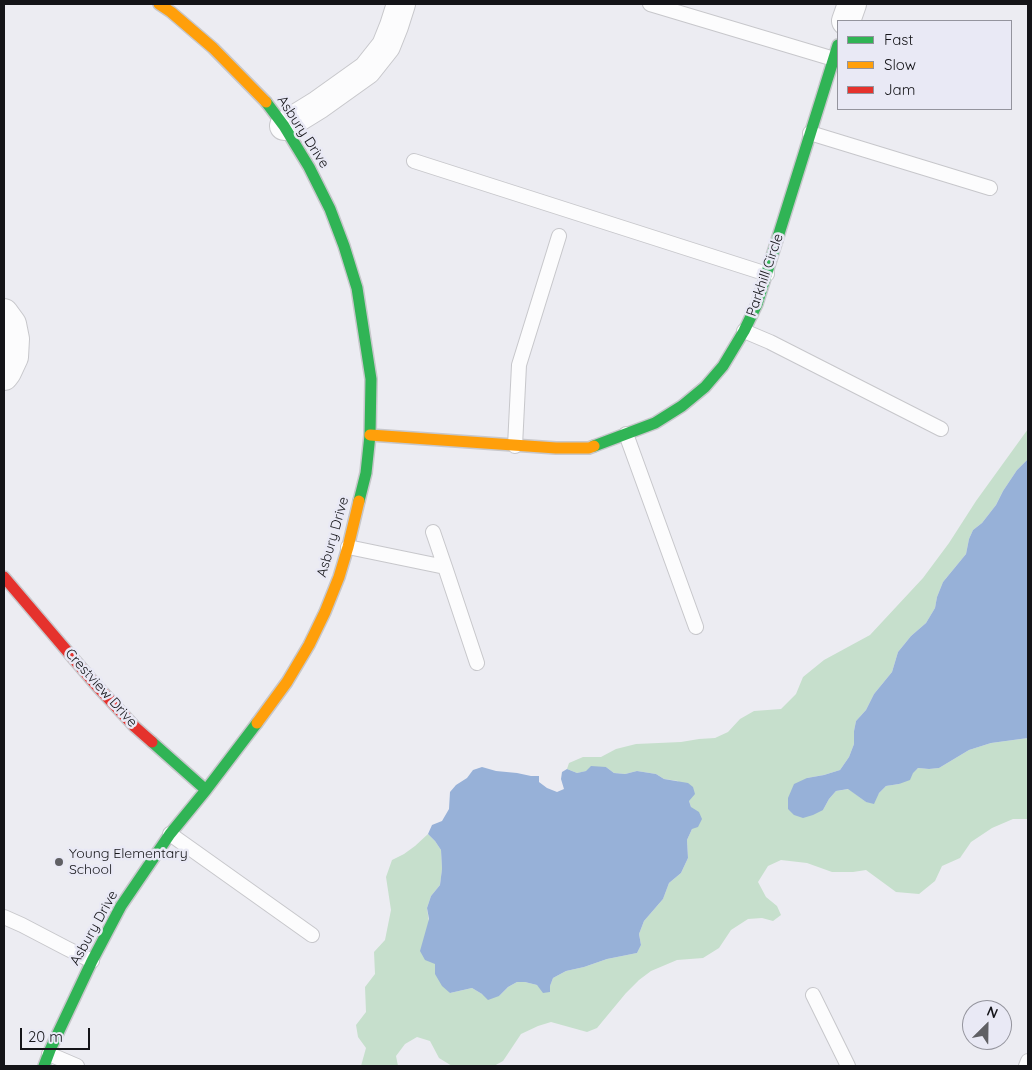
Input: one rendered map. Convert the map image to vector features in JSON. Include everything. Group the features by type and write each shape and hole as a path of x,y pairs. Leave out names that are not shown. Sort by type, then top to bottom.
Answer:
{"street":[{"name":"Asbury Drive","path":"46,1060 92,961 121,906 170,834 206,790 287,682 309,645 339,577 366,473 370,435 371,379 357,288 330,208 309,167 284,126 264,100 213,48 159,4"},
{"path":"284,126 318,105 367,70 386,46 401,4"},
{"path":"846,20 852,4"},
{"name":"Parkhill Circle","path":"370,435 515,446 589,448 656,423 682,406 705,387 723,366 744,331 757,304 837,48"},
{"path":"4,313 12,324 15,339 14,357 4,376"},
{"name":"Crestview Drive","path":"4,578 102,692 135,726 206,790"}],"lane":[{"path":"650,4 834,59"},
{"path":"810,133 990,188"},
{"path":"414,161 767,274"},
{"path":"515,446 519,365 559,236"},
{"path":"744,331 941,429"},
{"path":"626,434 696,627"},
{"path":"433,532 477,663"},
{"path":"348,547 445,567"},
{"path":"170,834 312,935"},
{"path":"4,917 92,961"},
{"path":"813,994 848,1066"},
{"path":"46,1060 77,1066"},
{"path":"1026,1066 1028,1061"}],"green space":[{"path":"1028,429 1028,459 1017,470 996,505 982,523 973,530 966,554 943,582 935,608 926,623 911,636 898,652 892,672 874,694 866,710 856,721 854,744 849,757 840,770 807,778 823,810 836,791 849,789 866,802 886,786 899,784 918,768 939,768 969,750 991,743 1028,738 1028,819 1013,819 992,828 971,842 960,858 942,866 935,881 919,894 896,892 866,870 832,872 807,863 781,860 768,866 758,882 766,897 777,906 781,915 773,921 762,918 748,919 731,930 719,948 703,958 677,960 651,971 626,993 597,1028 587,1032 551,1022 538,1026 521,1034 503,1061 494,1066 452,1066 439,1058 430,1041 417,1037 405,1044 396,1056 398,1066 361,1066 366,1048 358,1037 356,1025 366,1012 365,987 375,974 374,952 385,940 391,910 386,877 392,860 404,854 428,834 441,850 442,869 440,885 431,896 427,908 435,964 450,993 472,988 482,994 499,996 508,987 517,982 537,985 550,992 553,978 566,971 607,959 637,953 641,945 639,934 644,921 663,899 669,883 681,873 688,858 687,840 692,829 689,801 678,781 664,779 656,774 637,771 625,774 614,773 606,767 577,773 567,769 569,763 583,757 601,757 616,749 636,744 715,738 728,732 740,719 754,711 781,709 796,694 803,677 824,660 870,635 923,578"}],"water":[{"path":"1028,459 1028,738 991,743 969,750 939,768 918,768 910,780 886,786 879,793 874,804 866,802 848,789 836,791 823,810 813,815 803,818 794,815 788,809 788,798 794,784 807,778 840,770 849,757 854,744 856,721 866,710 874,694 892,672 898,652 911,636 926,623 935,608 943,582 966,554 973,530 982,523 996,505 1017,470"},
{"path":"591,766 606,767 614,773 625,774 637,771 656,774 664,779 688,783 693,787 695,794 689,801 691,807 699,812 702,819 698,827 692,829 687,840 688,858 681,873 669,883 663,899 644,921 639,934 641,945 637,953 607,959 566,971 553,978 550,992 543,993 537,985 517,982 508,987 499,996 488,1000 472,988 450,993 442,986 435,974 435,964 425,960 420,951 429,919 427,908 431,896 440,885 442,869 441,850 428,834 432,825 442,821 449,809 450,792 456,785 467,778 473,770 482,767 496,771 539,776 539,782 557,792 564,789 561,779 562,772 567,769 577,773 586,771"}],"traffic: fast":[{"path":"594,446 655,423 682,406 705,387 723,366 744,331 757,304 837,48"},
{"path":"266,102 284,126 309,167 330,209 357,288 371,379 370,435 366,473 359,501"},
{"path":"44,1066 92,961 121,906 170,834 257,723"},
{"path":"152,742 206,790"}],"traffic: slow":[{"path":"159,4 213,48 266,102"},
{"path":"370,435 556,448 589,448 594,446"},
{"path":"257,723 287,682 309,645 325,612 339,577 359,501"}],"traffic: jam":[{"path":"4,577 96,685 135,727 152,742"}],"place":[{"name":"Young Elementary School","path":"59,862"}]}
